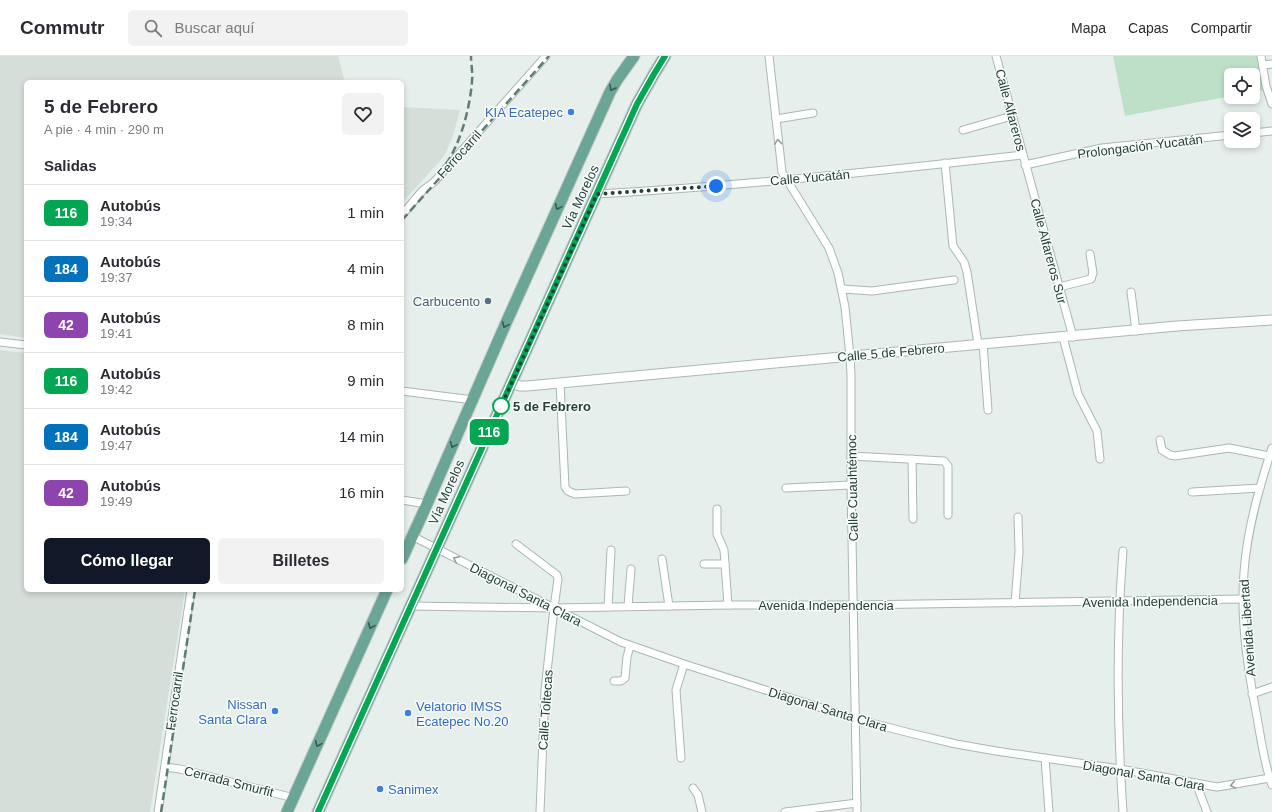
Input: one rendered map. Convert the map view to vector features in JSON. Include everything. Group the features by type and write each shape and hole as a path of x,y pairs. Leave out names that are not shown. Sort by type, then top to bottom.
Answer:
{"main road":[{"name":"Vía Morelos","path":"404,554 610,92 634,56"},
{"name":"Vía Morelos","path":"318,812 637,104 665,56"},
{"path":"288,812 386,592"}],"street":[{"name":"Ferrocarril","path":"404,213 422,191 434,182 546,56"},
{"name":"Calle Cuauhtémoc","path":"769,56 781,168 786,180 829,248 843,289 850,356 852,456 851,485 858,812"},
{"name":"Calle Alfareros","path":"996,56 1025,165"},
{"path":"1261,56 1266,86 1272,104"},
{"path":"1263,65 1272,64"},
{"path":"776,118 813,113"},
{"path":"962,130 1012,116"},
{"path":"1260,132 1272,131"},
{"name":"Prolongación Yucatán","path":"1025,165 1102,148 1224,136"},
{"name":"Calle Yucatán","path":"597,194 786,180 1023,155"},
{"path":"945,164 953,246 964,262 967,272 981,344 988,410"},
{"name":"Calle Alfareros Sur","path":"1025,165 1073,336"},
{"path":"1059,287 1091,278 1093,273 1090,254"},
{"path":"843,289 872,291 954,280"},
{"path":"1131,292 1136,330"},
{"name":"Calle 5 de Febrero","path":"511,383 520,386 560,383 1177,326 1272,320"},
{"path":"1063,337 1078,394 1097,431 1100,458"},
{"path":"0,342 24,345"},
{"path":"560,383 565,482 568,491 575,494 626,491"},
{"path":"404,391 473,400"},
{"path":"1160,440 1162,450 1173,456 1229,448 1269,456"},
{"name":"Avenida Libertad","path":"1271,781 1252,694 1246,645 1243,599 1244,571 1251,523 1272,448"},
{"path":"852,456 944,461 947,464 948,515"},
{"path":"912,459 913,519"},
{"path":"786,488 851,485"},
{"path":"1192,492 1260,488"},
{"path":"404,500 427,504"},
{"path":"717,509 717,534 723,546 728,605"},
{"path":"1015,603 1019,552 1018,517"},
{"name":"Diagonal Santa Clara","path":"412,536 610,638 684,664 856,719 956,744 1120,769 1217,787 1271,781"},
{"name":"Calle Toltecas","path":"516,544 558,576 545,690 540,812"},
{"path":"608,607 611,550"},
{"path":"1123,551 1119,602 1118,682 1120,769 1123,812"},
{"path":"662,560 669,606"},
{"path":"704,564 725,564"},
{"path":"628,606 631,569"},
{"name":"Ferrocarril","path":"158,812 192,592"},
{"name":"Avenida Independencia","path":"410,606 554,608 628,606 1119,602 1243,599"},
{"path":"614,681 621,681 625,678 627,657 630,646"},
{"path":"681,758 676,688 684,664"},
{"path":"1252,694 1272,687"},
{"path":"1045,758 1049,812"},
{"name":"Cerrada Smurfit","path":"165,767 180,769 294,798"},
{"path":"1196,783 1207,812"},
{"path":"693,788 698,795 702,812"},
{"path":"785,812 857,803"}],"shaded area":[{"path":"0,56 338,56 344,80 24,80 24,338 0,334"},
{"path":"404,107 460,110 453,136 445,154 404,201"},
{"path":"0,350 24,353 24,592 185,592 150,812 0,812"}],"green space":[{"path":"1113,56 1259,56 1266,90 1260,91 1260,68 1224,68 1224,97 1125,116"}],"railway":[{"path":"446,164 456,146 467,113 472,78 471,56"},
{"path":"404,218 549,56"},
{"path":"161,812 195,592"}],"bus line":[{"name":"116","path":"318,812 637,104 665,56"}],"place":[{"name":"KIA Ecatepec","path":"571,112"},
{"name":"Carbucento","path":"488,301"},
{"name":"5 de Febrero","path":"501,406"},
{"name":"Nissan Santa Clara","path":"275,711"},
{"name":"Velatorio IMSS Ecatepec No.20","path":"408,713"},
{"name":"Sanimex","path":"380,789"}],"route":[{"path":"501,406 499,411 597,194 716,186"}]}
